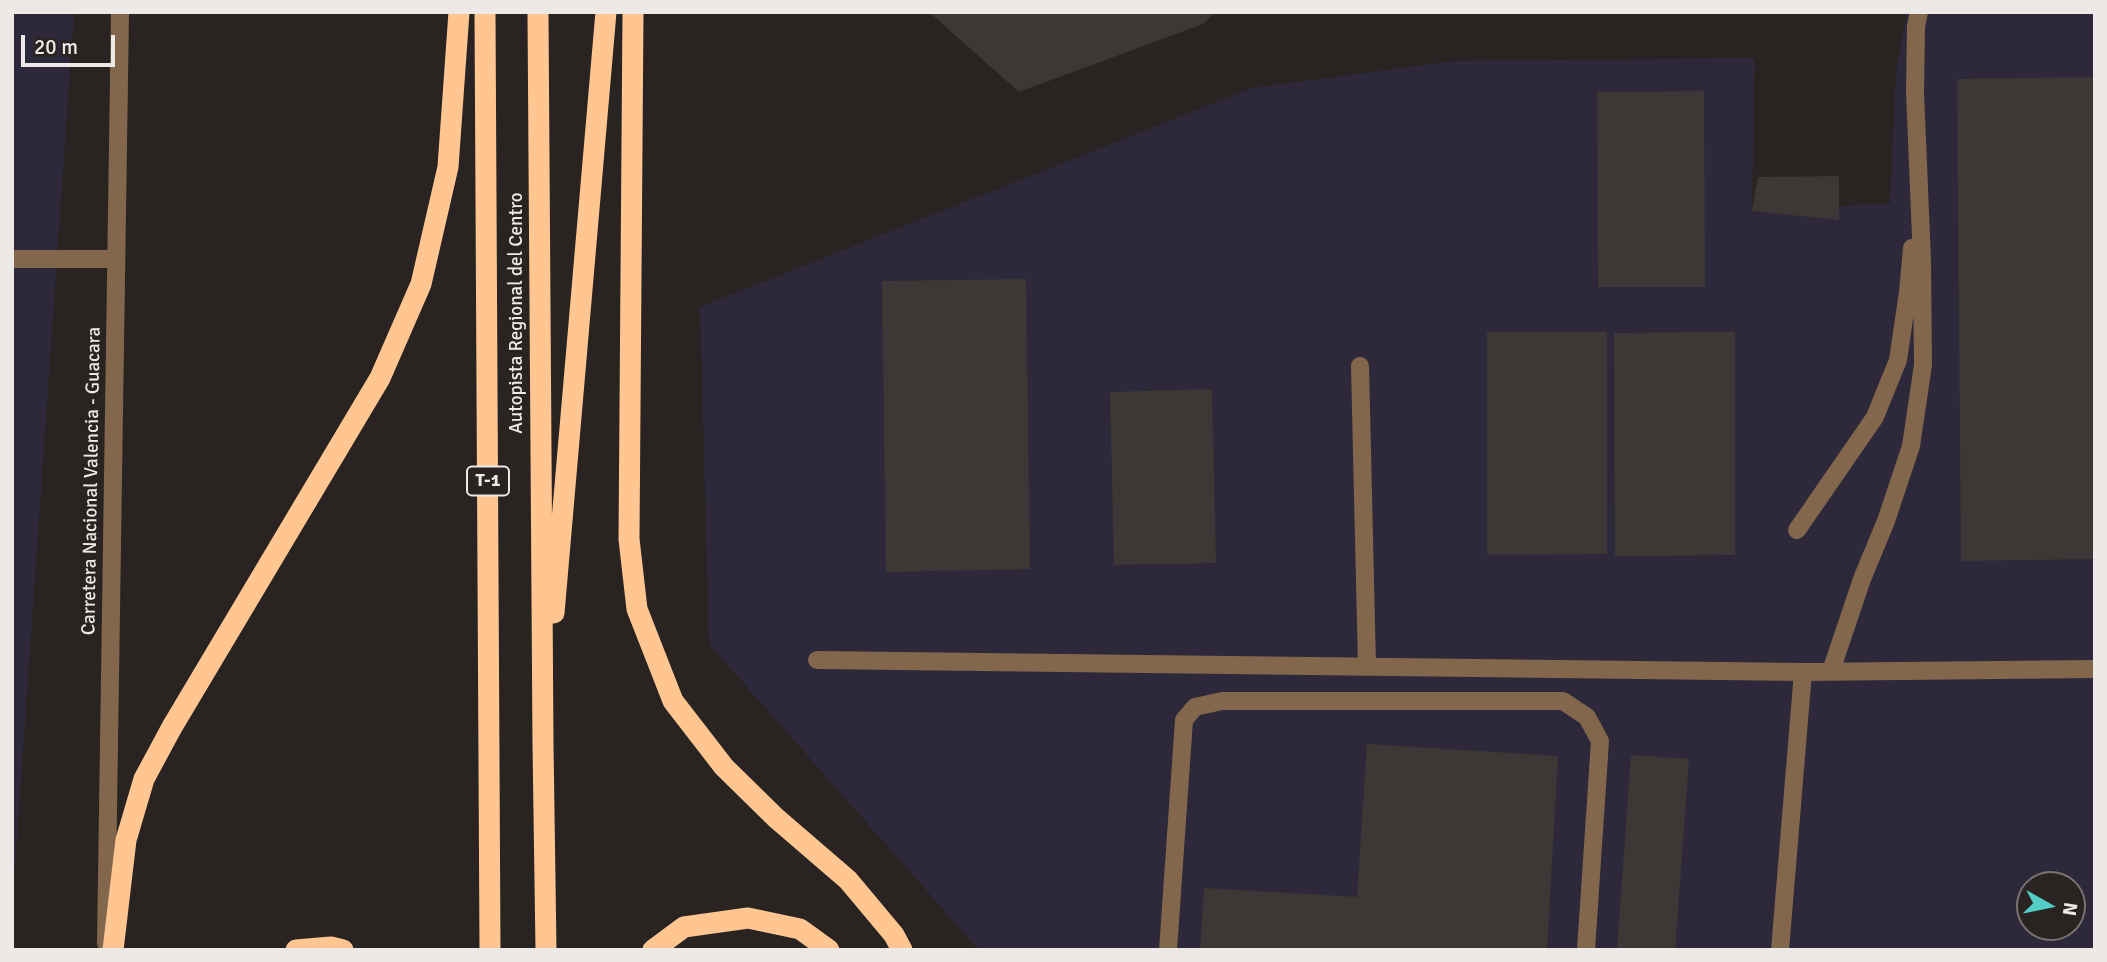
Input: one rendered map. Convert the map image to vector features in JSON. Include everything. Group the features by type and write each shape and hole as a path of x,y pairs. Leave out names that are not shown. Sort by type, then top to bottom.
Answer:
{"highway":[{"path":"113,950 126,840 144,779 179,715 380,378 421,284 449,167 459,12"},
{"name":"Autopista Regional del Centro","path":"485,12 490,950"},
{"name":"Autopista Regional del Centro","path":"538,12 546,950"},
{"path":"543,744 606,12"},
{"path":"633,12 629,539 637,609 673,701 724,767 776,818 848,880 894,935 902,950"},
{"path":"653,950 684,927 748,918 800,929 829,950"},
{"path":"296,950 331,947 343,950"}],"street":[{"name":"Carretera Nacional Valencia - Guacara","path":"106,950 120,12"},
{"path":"1831,671 1911,446 1923,365 1915,92 1916,26 1919,12"},
{"path":"1797,530 1875,417 1898,360 1908,292 1918,171"},
{"path":"12,259 116,259"},
{"path":"1360,366 1367,667"},
{"path":"817,660 1803,672 2095,669"},
{"path":"1780,950 1803,672"},
{"path":"1168,950 1184,720 1195,707 1222,701 1563,701 1587,717 1600,741 1586,950"}],"shaded area":[{"path":"12,12 74,12 12,910"},
{"path":"1907,12 2095,12 2095,950 979,950 709,644 700,307 1252,88 1454,61 1755,58 1752,211 1890,203 1896,72"}],"building":[{"path":"929,12 1216,12 1203,24 1019,92"},
{"path":"2095,77 2095,559 1961,561 1957,79"},
{"path":"1704,91 1705,287 1598,287 1597,92"},
{"path":"1839,176 1839,220 1752,211 1758,177"},
{"path":"1026,279 1030,569 886,572 882,281"},
{"path":"1487,332 1607,332 1607,554 1487,555"},
{"path":"1735,332 1735,555 1615,556 1614,333"},
{"path":"1212,389 1216,563 1114,565 1110,392"},
{"path":"1367,744 1558,756 1547,950 1200,950 1204,888 1357,897"},
{"path":"1631,755 1689,759 1675,950 1617,950"}]}
